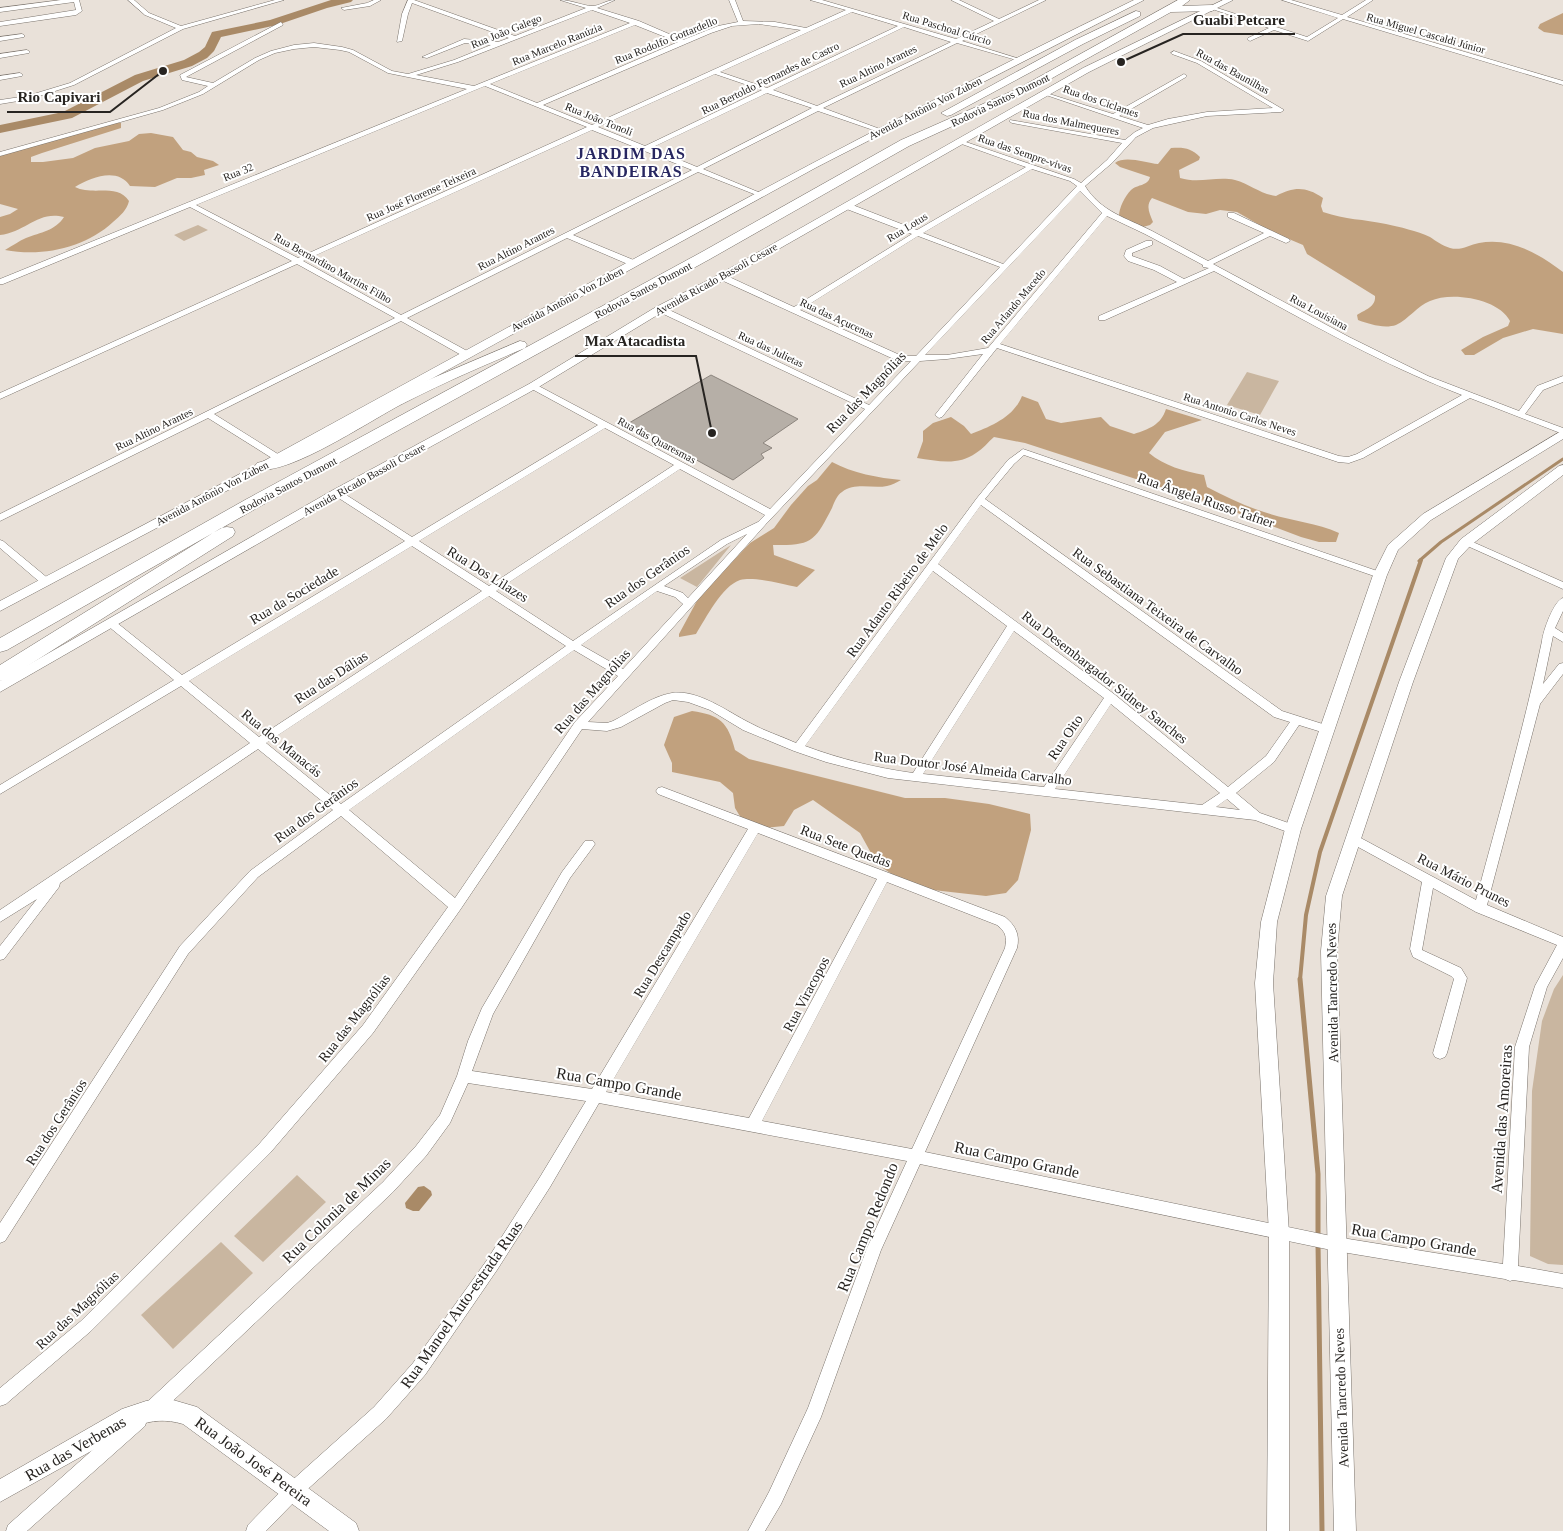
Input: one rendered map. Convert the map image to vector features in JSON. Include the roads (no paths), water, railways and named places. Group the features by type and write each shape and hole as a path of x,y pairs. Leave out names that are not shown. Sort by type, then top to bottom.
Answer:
{"highway":[{"name":"Rodovia Santos Dumont","path":"0,633 245,496 554,330 986,90 1079,42 1168,4 1185,0"},
{"path":"1168,4 1212,8"},
{"name":"Rodovia Santos Dumont","path":"0,646 251,504 348,453 705,256 905,143 1023,90 1105,46 1168,4"},
{"path":"1042,47 1063,46 1079,42"},
{"path":"1086,70 1105,46"},
{"path":"986,90 1002,78 1013,62"},
{"path":"263,466 286,461 398,400 456,372 554,330"},
{"path":"0,674 334,467 348,453"}],"street":[{"path":"0,10 75,0 79,11 74,14 0,24"},
{"path":"130,0 147,14 181,28"},
{"path":"0,102 35,96 72,84 181,28 282,0"},
{"path":"357,0 344,8 368,5 378,0"},
{"path":"563,0 592,7 637,22 683,42"},
{"name":"Rua João Galego","path":"405,76 456,61 612,0"},
{"path":"732,0 741,23"},
{"name":"Rua Paschoal Cúrcio","path":"812,0 828,3 954,41 1013,62"},
{"path":"957,0 998,21"},
{"name":"Rua Altino Arantes","path":"0,518 699,170 818,108 954,41 1044,0"},
{"name":"Avenida Antônio Von Zuben","path":"0,607 278,458 878,130 1140,0"},
{"name":"Avenida Ricado Bassoli Cesare","path":"0,687 337,493 533,386 660,309 722,277 1086,70 1229,0"},
{"name":"Rua Miguel Cascaldi Júnior","path":"1284,0 1563,83"},
{"path":"1212,8 1308,39 1370,0"},
{"path":"398,41 405,14 411,1 515,38"},
{"name":"Rua José Florense Teixeira","path":"0,396 851,10"},
{"name":"Rua Marcelo Ranúzia","path":"484,84 637,22"},
{"name":"Rua Rodolfo Gottardello","path":"538,105 683,42 741,23 778,23 807,30"},
{"path":"213,85 184,79 182,76 250,42 280,24"},
{"name":"Rua Bertoldo Fernandes de Castro","path":"646,148 902,26"},
{"path":"1250,39 1274,28"},
{"path":"0,39 22,36"},
{"path":"425,57 464,41 498,45"},
{"path":"0,154 162,109 184,101 257,59 273,52 294,47 314,45 351,51 380,67 405,76 472,88"},
{"path":"0,56 26,52"},
{"name":"Rua das Baunilhas","path":"1174,53 1199,62 1281,110"},
{"path":"716,72 878,130"},
{"path":"0,78 20,75"},
{"path":"1114,116 1184,76"},
{"name":"Rua 32","path":"0,282 484,84"},
{"name":"Rua João Tonoli","path":"484,84 761,195"},
{"name":"Rua dos Ciclames","path":"1046,93 1150,128"},
{"name":"Rua das Magnólias","path":"0,1398 86,1326 265,1148 368,1029 456,906 579,725 767,518 919,359 1003,266 1081,186 1112,159 1125,142 1138,133 1150,128 1169,122 1221,112 1281,110"},
{"name":"Rua dos Malmequeres","path":"1012,121 1125,142"},
{"name":"Rua das Sempre-vivas","path":"961,142 1072,180 1081,186"},
{"name":"Rua Lotus","path":"795,310 918,233 1032,166"},
{"name":"Rua Louisiana","path":"1081,186 1086,194 1106,213 1148,232 1209,267 1346,339 1467,396 1563,433"},
{"name":"Rua Bernardino Martins Filho","path":"189,204 236,227 466,354"},
{"path":"847,206 1003,266"},
{"name":"Rua Arlando Macedo","path":"939,415 979,364 1106,213"},
{"path":"1231,215 1286,241"},
{"path":"1102,318 1184,282 1270,233"},
{"path":"567,235 633,263"},
{"path":"1149,243 1129,252 1128,256 1184,282"},
{"name":"Rua das Açucenas","path":"722,277 901,359 947,357 993,348"},
{"name":"Rua das Julietas","path":"660,309 871,409"},
{"name":"Rua Antonio Carlos Neves","path":"993,348 1338,459 1349,460 1360,456 1467,396"},
{"name":"Rua das Açucenas","path":"947,357 979,364"},
{"path":"1520,415 1540,388 1563,379"},
{"name":"Rua das Quaresmas","path":"533,386 680,465 767,518"},
{"path":"209,415 278,458"},
{"name":"Rua da Sociedade","path":"0,790 604,425"},
{"path":"1278,1531 1286,1234 1264,983 1269,922 1293,829 1380,575 1393,548 1427,517 1563,433"},
{"name":"Rua Ângela Russo Tafner","path":"1023,452 1380,575"},
{"name":"Rua Adauto Ribeiro de Melo","path":"798,748 980,500 1011,462 1023,452"},
{"name":"Rua das Dálias","path":"0,917 258,743 680,465"},
{"name":"Avenida Tancredo Neves","path":"1345,1531 1332,1243 1335,1121 1329,952 1334,896 1452,558 1466,542 1563,469"},
{"name":"Rua Dos Lilazes","path":"337,493 574,646 625,675"},
{"name":"Rua Sebastiana Teixeira de Carvalho","path":"980,500 1278,714 1328,730"},
{"name":"Rua dos Gerânios","path":"0,1236 184,950 254,874 341,810 656,587 724,542 767,518"},
{"path":"1466,542 1563,586"},
{"path":"0,543 46,582"},
{"name":"Rua Desembargador Sidney Sanches","path":"932,565 1110,697 1256,816"},
{"path":"656,587 680,595 688,603"},
{"path":"1480,908 1534,704 1549,629 1563,601"},
{"name":"Rua dos Manacás","path":"112,624 456,906"},
{"path":"915,778 957,710 1014,625"},
{"path":"1549,629 1563,638"},
{"path":"1534,704 1563,667"},
{"name":"Rua Doutor José Almeida Carvalho","path":"579,725 607,727 617,724 662,700 672,696 681,697 714,707 747,728 798,748 854,766 915,778 1256,816 1293,829"},
{"name":"Rua Oito","path":"1046,793 1110,697"},
{"path":"1204,810 1270,759 1297,720"},
{"name":"Rua Sete Quedas","path":"662,791 1001,921 1009,927 1013,937"},
{"name":"Rua Descampado","path":"596,1096 754,827"},
{"name":"Rua Mário Prunes","path":"1353,838 1480,908 1563,942"},
{"name":"Rua Colonia de Minas","path":"14,1531 152,1409 388,1186 421,1151 445,1119 464,1076 487,1012 566,875 589,844"},
{"path":"0,955 62,874"},
{"name":"Rua Viracopos","path":"753,1125 884,877"},
{"path":"1429,880 1416,949 1417,953 1456,972 1461,978 1440,1053"},
{"name":"Rua Campo Redondo","path":"756,1531 775,1498 815,1410 874,1248 1011,948 1013,937"},
{"name":"Avenida das Amoreiras","path":"1510,1274 1518,1086 1522,1047 1541,986 1563,946"},
{"name":"Rua Campo Grande","path":"464,1076 596,1096 915,1156 1332,1243 1510,1274 1563,1281"},
{"name":"Rua Manoel Auto-estrada Ruas","path":"254,1531 294,1490 380,1413 419,1369 492,1265 545,1182 596,1096"},
{"name":"Rua João José Pereira","path":"152,1409 171,1408 189,1415 348,1531"},
{"name":"Rua das Verbenas","path":"0,1491 130,1417 152,1409"}],"waterway":[{"path":"0,129 67,115 139,78 188,63 203,55 210,48 216,34 273,23 324,5 347,0"},
{"path":"1419,561 1441,542 1563,459"},
{"path":"1300,980 1306,915 1320,852 1421,560"},
{"path":"1300,980 1318,1174 1318,1236"},
{"path":"1318,1243 1322,1531"}],"place":[{"name":"Guabi Petcare","path":"1121,62"},
{"name":"Rio Capivari","path":"163,71"},
{"name":"Max Atacadista","path":"712,433"}],"district":[{"name":"JARDIM DAS BANDEIRAS","path":"631,162"}]}
